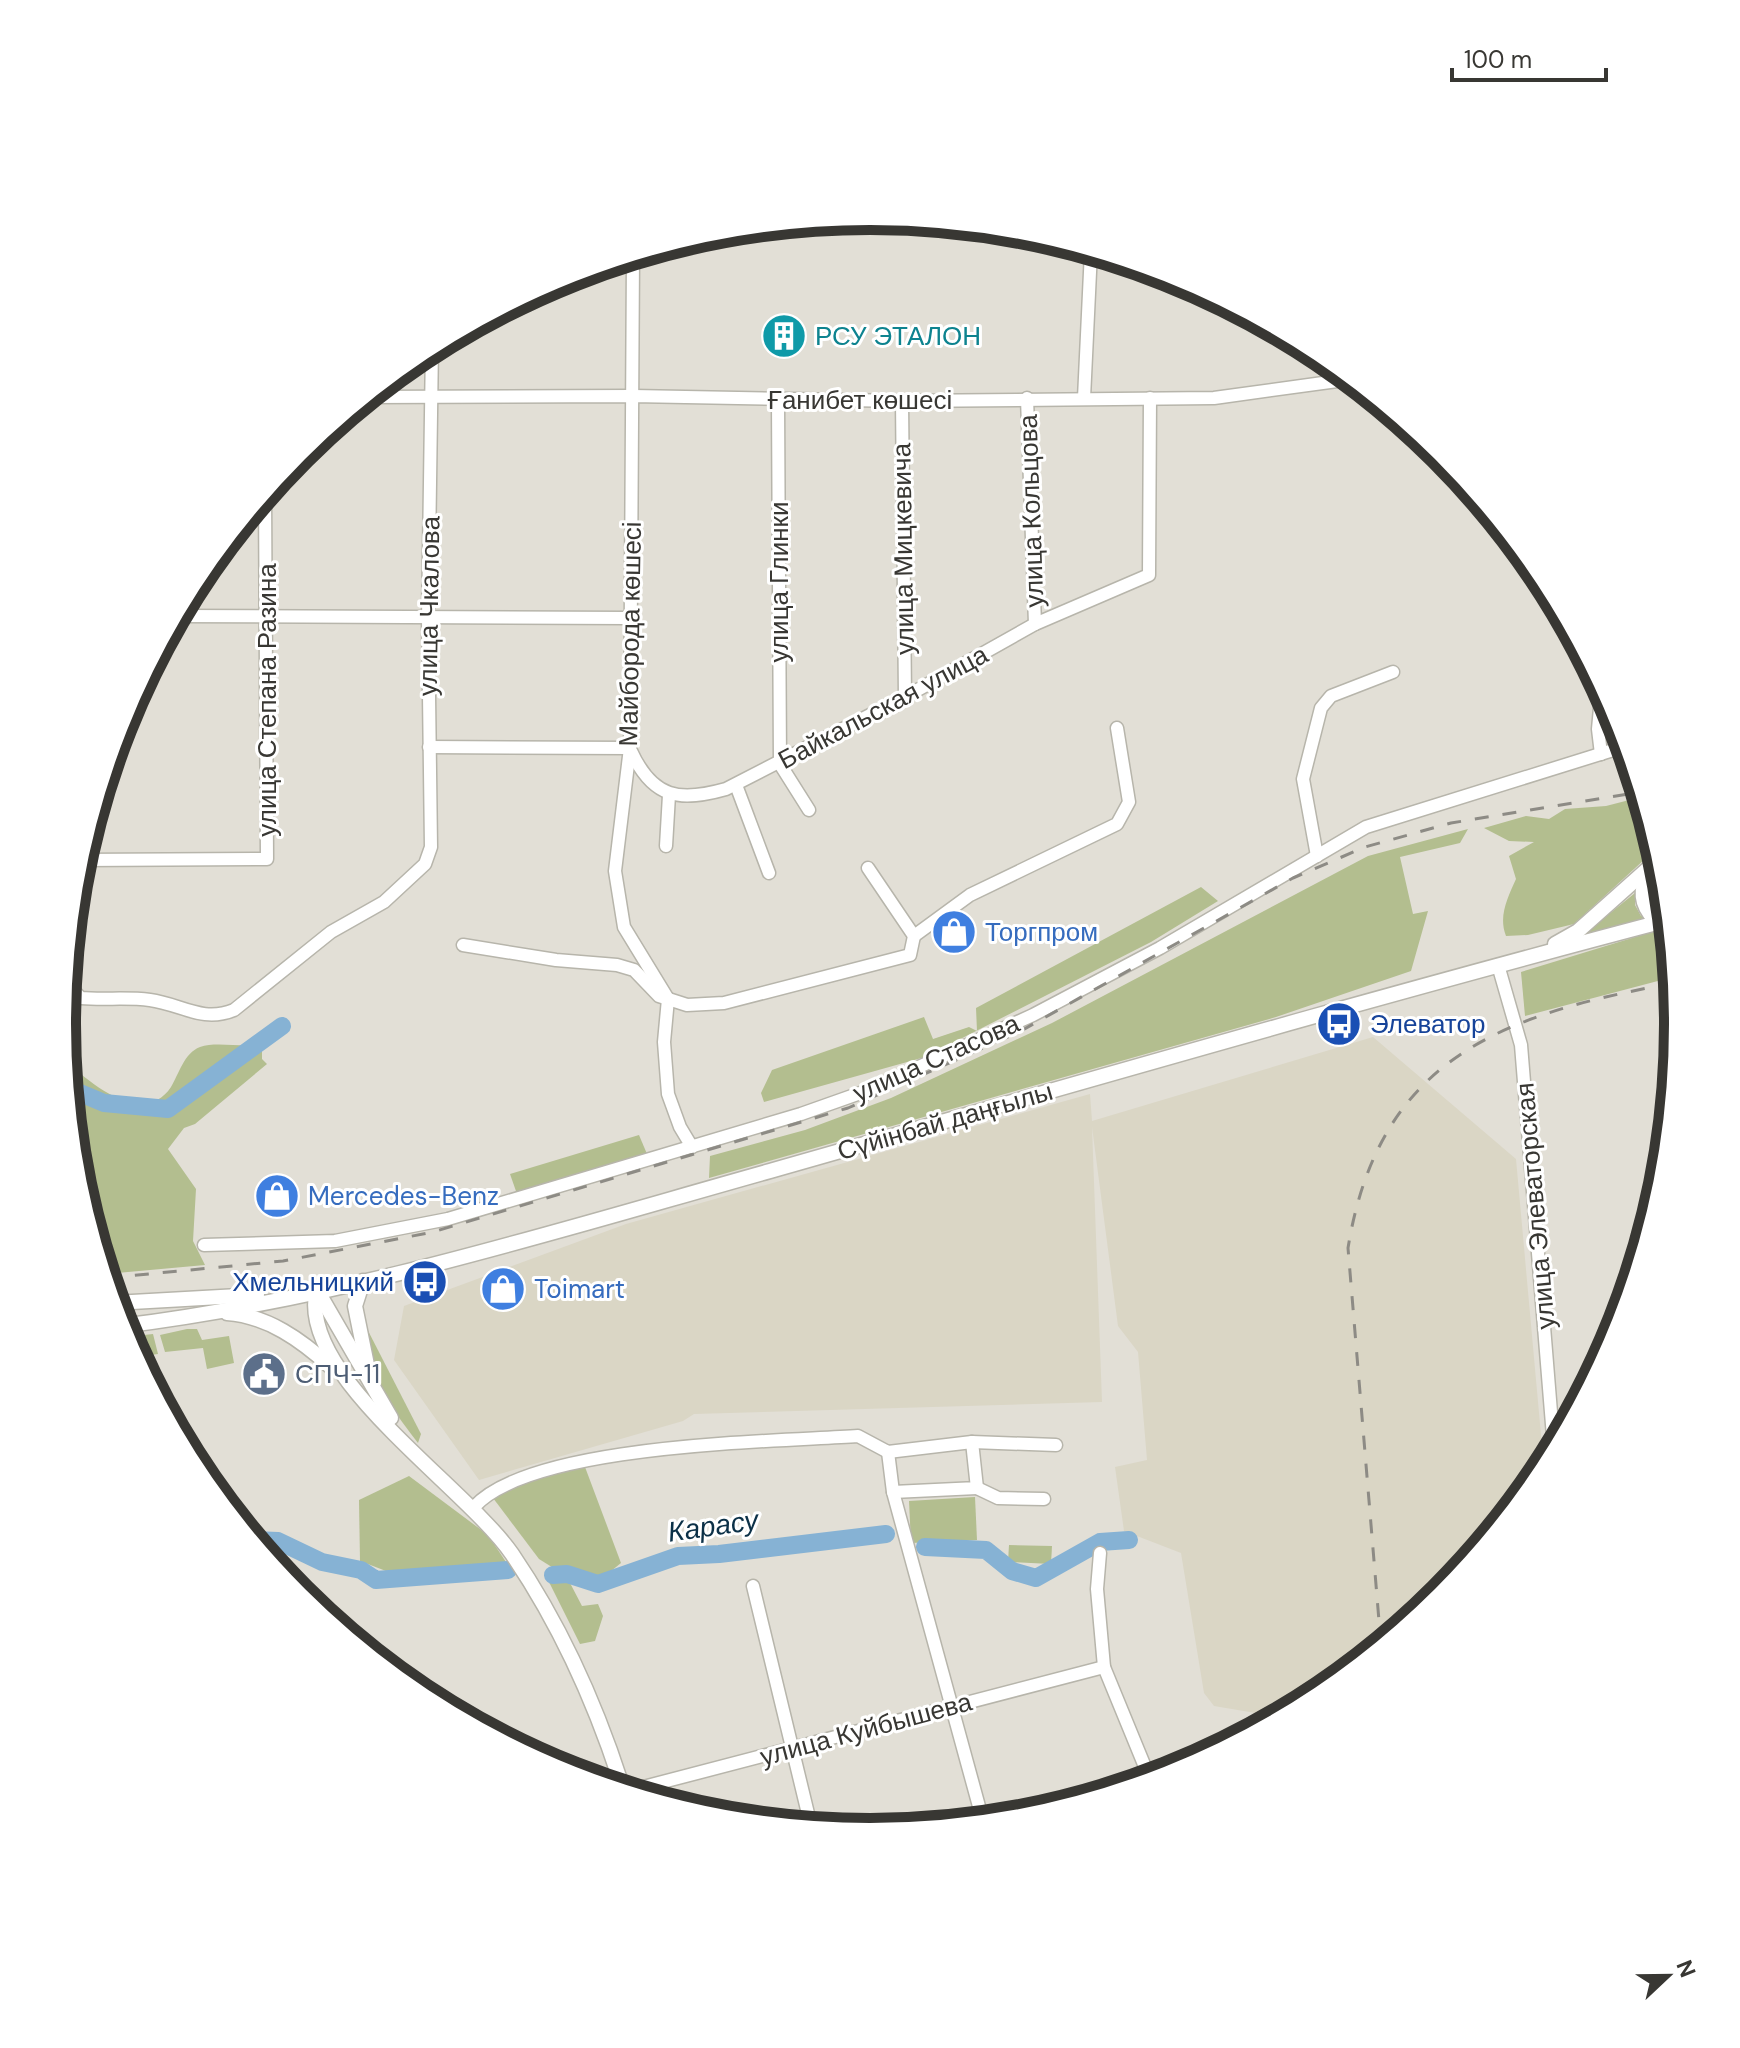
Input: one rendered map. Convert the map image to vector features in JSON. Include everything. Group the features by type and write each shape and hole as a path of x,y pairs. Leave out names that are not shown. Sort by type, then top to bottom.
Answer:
{"main road":[{"name":"Сүйінбай даңғылы","path":"1526,957 1578,931 1649,867"},
{"path":"1627,885 1650,874"},
{"path":"1650,877 1644,883 1643,902 1650,914 1656,915"},
{"name":"Сүйінбай даңғылы","path":"317,1290 551,1232 1657,921"},
{"path":"363,1281 355,1306 363,1351 379,1400"},
{"path":"127,1302 317,1290"},
{"path":"135,1324 215,1312 317,1290"},
{"path":"317,1290 315,1323 327,1351 348,1384"},
{"path":"317,1290 404,1440"},
{"path":"215,1312 255,1317 278,1327 320,1357 474,1507 510,1551 562,1638 592,1701 621,1778"}],"street":[{"path":"1084,398 1091,261"},
{"name":"Майборода көшесі","path":"633,266 630,748 615,871 624,927 668,999"},
{"name":"улица Чкалова","path":"77,994 81,998 151,1000 207,1016 234,1010 331,932 384,902 425,864 433,817 428,619 432,362"},
{"name":"Ғанибет көшесі","path":"383,397 633,396 778,401 1214,398 1335,381"},
{"name":"улица Кольцова","path":"1027,398 1035,624"},
{"name":"Байкальская улица","path":"669,795 700,796 736,785 905,697 1035,624 1149,575 1150,398"},
{"name":"улица Глинки","path":"778,401 780,764"},
{"name":"улица Мицкевича","path":"902,401 905,697"},
{"name":"улица Степана Разина","path":"93,860 267,859 265,510"},
{"path":"189,616 629,618"},
{"path":"1317,856 1303,779 1321,708 1331,696 1393,672"},
{"path":"1600,711 1601,754"},
{"path":"463,945 556,960 617,965 634,970 659,996 687,1005 724,1003 910,955 914,936 970,895 1117,824 1129,802 1117,728"},
{"path":"429,747 630,748 639,768 669,795 666,846"},
{"name":"улица Стасова","path":"204,1245 306,1244 404,1229 692,1147 866,1091 965,1049 1160,948 1366,827 1615,750"},
{"path":"780,764 809,810"},
{"path":"736,785 769,873"},
{"path":"868,868 914,936"},
{"name":"улица Элеваторская","path":"1498,965 1521,1045 1552,1430"},
{"path":"668,999 664,1042 668,1094 680,1127 692,1147"},
{"path":"474,1507 487,1492 504,1483 608,1455 858,1436 888,1452 972,1442 1056,1445"},
{"path":"972,1442 977,1488"},
{"path":"888,1452 893,1492 980,1810"},
{"path":"893,1492 977,1488 998,1498 1044,1499"},
{"path":"1100,1553 1097,1589 1104,1667 1146,1768"},
{"path":"753,1586 808,1815"},
{"name":"улица Куйбышева","path":"645,1785 1104,1667"}],"shaded area":[{"path":"1373,1037 1516,1159 1542,1446 1467,1548 1394,1621 1311,1684 1263,1714 1214,1706 1204,1693 1181,1553 1124,1531 1115,1467 1147,1460 1138,1352 1118,1326 1092,1127 1102,1402 694,1414 683,1421 479,1480 394,1360 404,1306 626,1224 1090,1094 1092,1121"}],"green space":[{"path":"1631,799 1646,858 1574,924 1528,935 1506,936 1504,914 1516,879 1509,856 1534,842 1509,841 1484,828 1526,816 1549,819 1565,809 1606,806"},
{"path":"1468,829 1460,843 1400,857 1413,914 1428,911 1411,971 1276,1017 709,1178 710,1156 805,1130 891,1098 1052,1023 1368,856"},
{"path":"1201,887 1218,901 1151,942 977,1031 976,1008"},
{"path":"1635,893 1635,905 1641,916 1654,920 1577,940"},
{"path":"1658,930 1662,980 1525,1016 1521,972"},
{"path":"924,1017 933,1039 969,1027 977,1031 925,1057 764,1102 761,1093 772,1070"},
{"path":"262,1044 262,1059 267,1064 195,1124 184,1128 168,1149 196,1189 193,1241 205,1265 116,1273 91,1179 78,1071 116,1097 146,1103 160,1099 171,1087 194,1050 214,1045"},
{"path":"639,1135 647,1154 517,1194 510,1174"},
{"path":"362,1319 421,1434 418,1443 380,1386"},
{"path":"197,1329 202,1340 229,1336 234,1363 207,1369 203,1348 165,1352 160,1335"},
{"path":"153,1334 158,1354 149,1355 140,1335"},
{"path":"585,1467 621,1563 600,1580 555,1569 539,1559 493,1498 534,1479"},
{"path":"409,1476 488,1535 506,1562 386,1571 360,1561 359,1500"},
{"path":"975,1497 977,1540 911,1543 909,1501"},
{"path":"1009,1545 1052,1546 1051,1564 1008,1562"},
{"path":"549,1582 570,1583 582,1606 598,1604 603,1616 595,1641 580,1644"}],"waterway":[{"path":"80,1093 104,1103 168,1109 282,1026"},
{"name":"Карасу","path":"553,1575 567,1574 598,1584 678,1556 886,1534"},
{"path":"925,1547 986,1550 1012,1571 1036,1578 1100,1542 1129,1540"},
{"name":"Карасу","path":"267,1541 278,1541 322,1562 361,1570 376,1580 508,1570"}],"railway":[{"path":"117,1277 283,1261 433,1232 848,1108 1019,1032 1293,878 1365,847 1451,823 1630,794"},
{"path":"1380,1632 1348,1248 1364,1183 1388,1130 1420,1088 1459,1056 1504,1030 1556,1011 1663,985"}],"place":[{"name":"РСУ ЭТАЛОН","path":"784,336"},
{"name":"Торгпром","path":"954,932"},
{"name":"Элеватор","path":"1339,1024"},
{"name":"Mercedes-Benz","path":"277,1196"},
{"name":"Хмельницкий","path":"425,1282"},
{"name":"Toimart","path":"503,1289"},
{"name":"СПЧ-11","path":"264,1374"}]}
